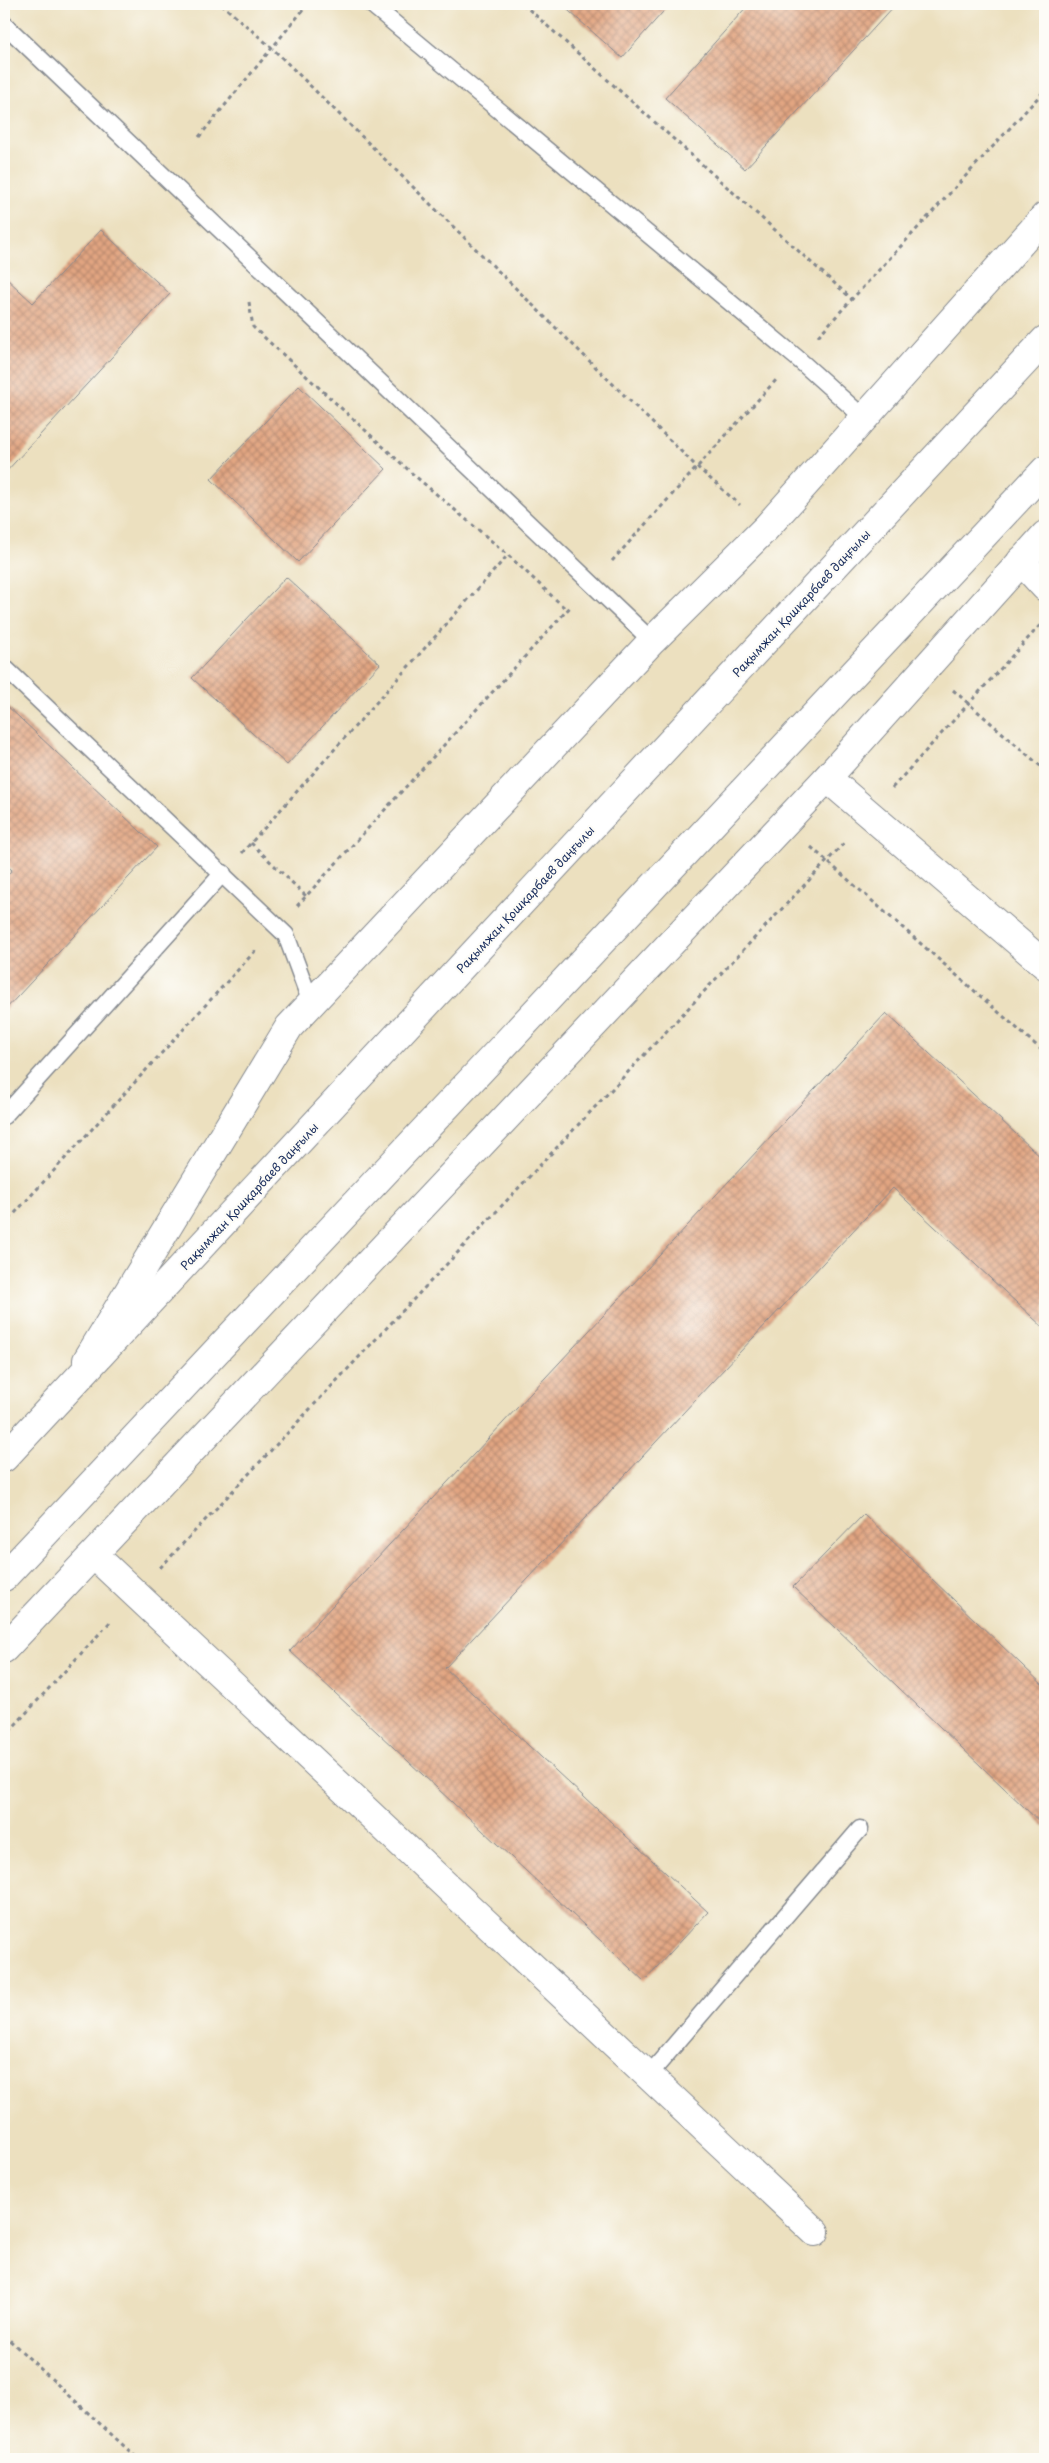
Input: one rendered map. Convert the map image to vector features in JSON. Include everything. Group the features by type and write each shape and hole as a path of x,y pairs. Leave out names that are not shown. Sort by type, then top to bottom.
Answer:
{"street":[{"path":"70,1388 289,1027 652,641 766,528 1045,216"},
{"name":"Рақымжан Қошқарбаев даңғылы","path":"4,1458 1045,340"},
{"path":"4,1577 1045,470"},
{"path":"4,1649 827,778 1045,535"},
{"path":"1021,561 1045,587"},
{"path":"827,778 1045,964"},
{"path":"94,1555 815,2232"}],"lane":[{"path":"371,4 797,358 864,418"},
{"path":"4,24 652,641"},
{"path":"4,668 277,926 286,936 311,1003"},
{"path":"4,1116 223,873"},
{"path":"648,2076 860,1829"}],"path":[{"path":"221,4 271,47 696,466 766,528"},
{"path":"199,137 308,4"},
{"path":"522,4 852,299"},
{"path":"4,1225 591,584 696,466 1045,90"},
{"path":"244,297 250,304 253,327 415,476 508,555 567,610"},
{"path":"223,873 508,555"},
{"path":"4,1737 136,1594 828,862 967,703 1045,620"},
{"path":"967,703 1045,770"},
{"path":"784,823 1045,1053"},
{"path":"251,843 306,896"},
{"path":"4,2335 138,2459"}],"building":[{"path":"561,4 670,4 622,58"},
{"path":"749,4 896,4 745,169 665,98"},
{"path":"101,230 170,294 4,474 4,281 6,278 33,303"},
{"path":"299,386 386,469 298,562 211,479"},
{"path":"286,577 380,664 287,765 192,678"},
{"path":"4,703 157,847 4,1011 4,879 12,870 4,863"},
{"path":"886,1013 1045,1161 1045,1329 893,1188 445,1668 708,1912 644,1981 290,1651"},
{"path":"864,1514 1045,1687 1045,1827 793,1587"}]}
